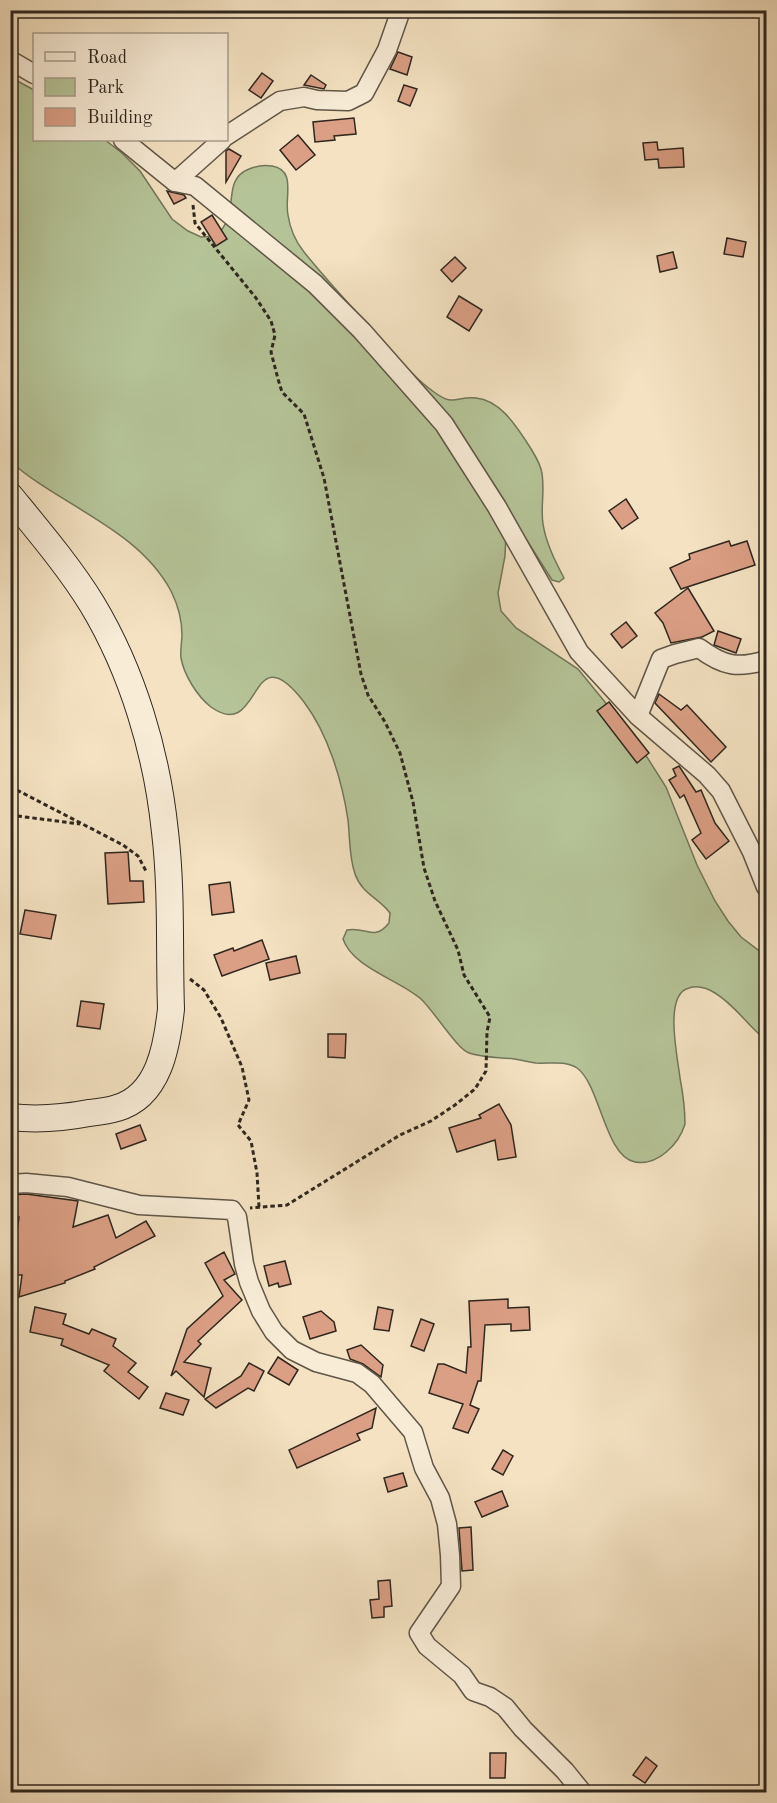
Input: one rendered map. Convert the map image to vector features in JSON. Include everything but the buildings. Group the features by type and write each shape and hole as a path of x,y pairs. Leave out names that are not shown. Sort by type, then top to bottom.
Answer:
{"main road":[{"path":"10,496 92,604 121,663 139,711 158,780 165,832 171,1009 168,1038 157,1070 140,1096 118,1108 74,1116 36,1120 10,1117"}],"street":[{"path":"228,134 280,100 304,97 317,100 348,101 364,93 387,50 401,10"},
{"path":"10,60 33,73"},
{"path":"124,141 175,182 195,186 315,284 362,331 444,424 497,507 579,652 638,716 707,775 721,791 752,852 766,887"},
{"path":"175,182 221,141"},
{"path":"638,716 661,659 699,648 715,660 733,665 766,660"},
{"path":"10,1184 26,1183 68,1187 99,1197 139,1205 232,1210 237,1217 249,1282 261,1311 274,1332 292,1350 316,1362 357,1373 372,1384 413,1432 424,1468 440,1498 447,1524 451,1586 419,1633 427,1646 462,1675 473,1691 490,1696 505,1707 582,1792"}],"path":[{"path":"195,186 193,205 195,223 272,321 275,335 271,352 282,392 304,414 324,478 361,675 368,695 385,722 400,753 413,802 424,868 435,900 458,950 464,975 490,1017 487,1032 486,1071 475,1089 455,1106 400,1135 287,1204 232,1210"},
{"path":"10,789 13,788 123,845 138,856 149,876"},
{"path":"10,815 85,825"},
{"path":"170,963 204,990 221,1018 242,1067 249,1100 238,1125 251,1141 257,1173 259,1207"}],"green space":[{"path":"10,77 33,89 33,141 106,141 140,171 172,219 201,237 215,236 223,228 228,218 232,190 240,174 260,166 280,169 287,179 288,215 296,240 343,297 427,387 446,399 476,398 492,403 511,420 533,451 540,465 542,476 544,531 564,578 559,582 552,580 526,539 506,534 505,556 498,593 501,611 516,628 578,669 609,707 645,754 666,787 697,865 715,901 741,937 766,956 766,1040 729,1003 712,991 696,987 689,988 681,993 676,1002 674,1028 685,1124 673,1146 652,1161 635,1162 625,1157 610,1134 585,1076 577,1068 562,1063 536,1063 469,1053 458,1045 421,999 356,958 343,939 347,930 379,932 389,923 390,913 366,891 355,874 348,820 338,774 320,728 304,702 286,683 273,677 264,681 240,712 228,714 211,707 196,691 185,671 181,658 182,629 176,602 157,569 119,535 31,478 11,462"}]}
